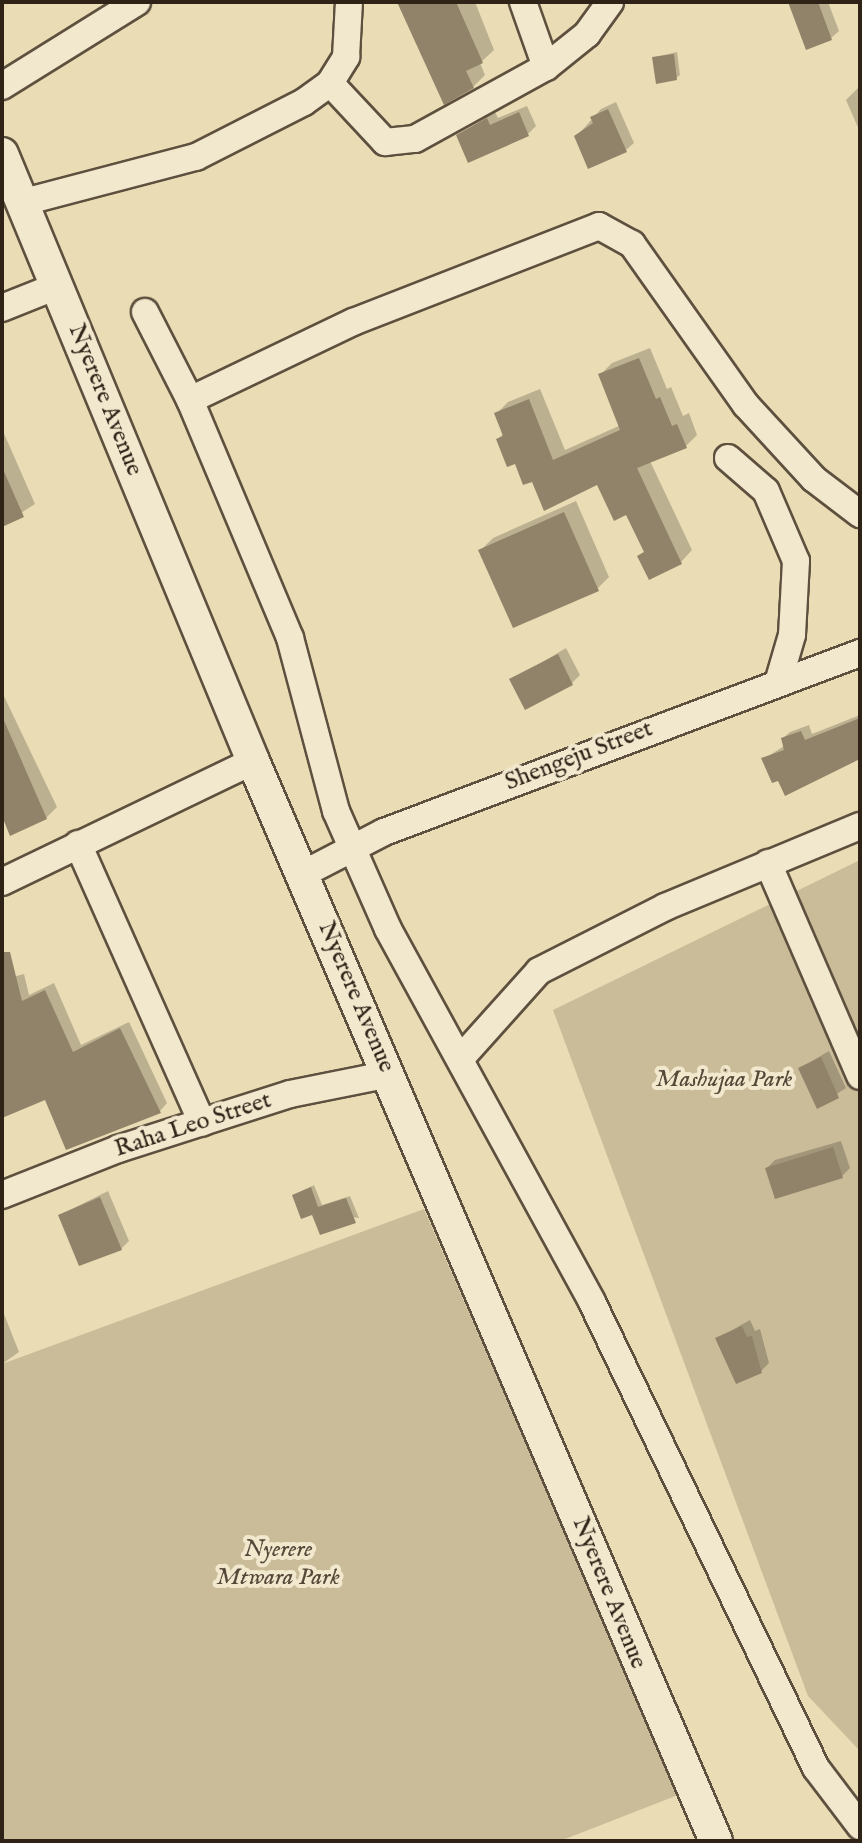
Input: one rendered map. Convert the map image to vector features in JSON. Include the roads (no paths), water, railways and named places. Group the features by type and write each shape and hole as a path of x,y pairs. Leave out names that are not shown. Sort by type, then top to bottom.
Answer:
{"street":[{"path":"2,86 137,2"},
{"path":"24,202 196,157 266,125 330,83 346,57 349,2"},
{"path":"523,2 546,67"},
{"path":"330,83 371,131 396,143 444,125 546,67 587,34 610,2"},
{"name":"Nyerere Avenue","path":"2,154 253,761 390,1074 609,1597 718,1840"},
{"path":"190,400 353,322 599,226 632,244 738,396 814,479 860,514"},
{"path":"2,308 57,286"},
{"path":"145,312 190,400 290,638 323,770 351,849 388,929 592,1302 816,1768 860,1826"},
{"path":"728,458 766,491 796,561 792,635 778,683"},
{"name":"Shengeju Street","path":"303,874 351,849 481,794 860,653"},
{"path":"2,882 253,761"},
{"path":"461,1058 539,971 665,907 860,826"},
{"path":"78,844 202,1123"},
{"path":"768,863 860,1076"},
{"name":"Raha Leo Street","path":"2,1195 290,1094 390,1074"}],"park label":[{"name":"Mashujaa Park","path":"724,1080"},
{"name":"Nyerere Mtwara Park","path":"278,1564"}]}
